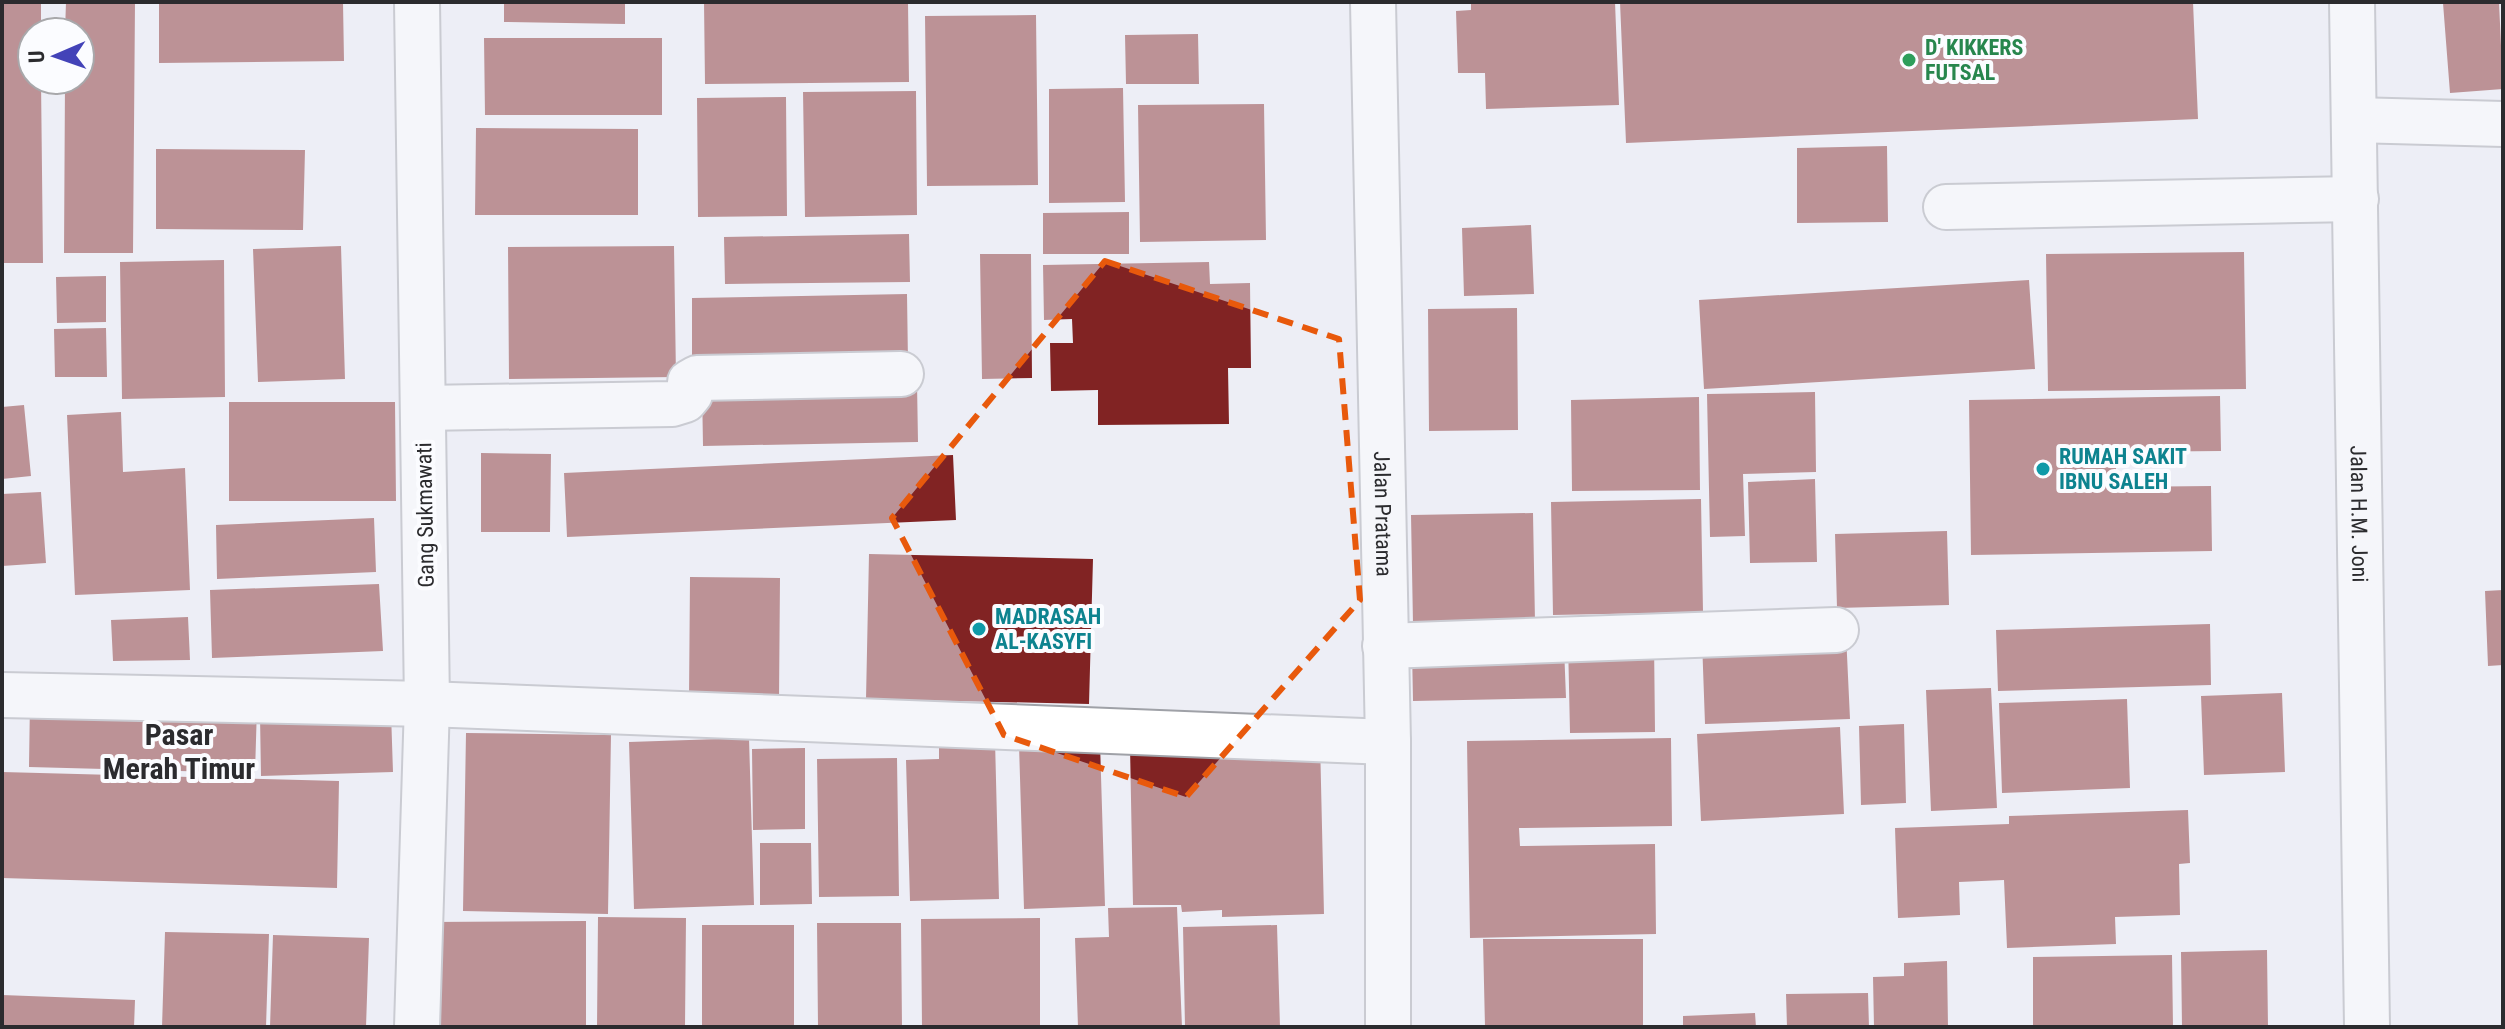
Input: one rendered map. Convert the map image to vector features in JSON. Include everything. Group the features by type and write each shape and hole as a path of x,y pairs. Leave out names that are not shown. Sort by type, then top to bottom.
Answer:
{"street":[{"name":"Gang Sukmawati","path":"417,2 427,704 417,1027"},
{"name":"Jalan Pratama","path":"1373,2 1388,742 1388,1027"},
{"name":"Jalan H.M. Joni","path":"2352,2 2367,1027"},
{"path":"2354,120 2503,124"},
{"path":"1946,207 2356,199"},
{"path":"423,408 672,404 685,400 690,394 690,382 697,378 901,374"},
{"path":"1385,646 1836,630"},
{"path":"2,695 427,704 1388,742"}],"highlighted area":[{"path":"1105,261 1339,339 1360,600 1186,797 1004,735 892,518"}],"building":[{"path":"2,2 41,2 41,16 16,16 16,96 41,96 43,263 2,263"},
{"path":"66,2 135,2 133,253 64,253 65,96 96,96 96,16 66,16"},
{"path":"159,2 343,2 344,61 159,63"},
{"path":"504,2 625,2 625,24 504,22"},
{"path":"704,2 908,2 909,82 705,84"},
{"path":"1471,2 1615,2 1619,105 1486,109 1485,73 1458,73 1456,11 1471,10"},
{"name":"D' KIKKERS FUTSAL","path":"1620,2 2193,2 2198,119 1626,143"},
{"path":"2499,2 2503,89 2450,93 2443,3"},
{"path":"1036,15 1038,185 927,186 925,16"},
{"path":"1198,34 1199,84 1126,84 1125,35"},
{"path":"484,38 662,38 662,115 485,115"},
{"path":"1123,88 1125,202 1049,203 1049,89"},
{"path":"916,91 917,215 805,217 803,92"},
{"path":"786,97 787,216 698,217 697,98"},
{"path":"1264,104 1266,240 1140,242 1138,105"},
{"path":"476,128 638,129 638,215 475,215"},
{"path":"1887,146 1888,222 1797,223 1797,148"},
{"path":"156,149 305,150 303,230 156,229"},
{"path":"1129,212 1129,254 1043,254 1043,213"},
{"path":"1531,225 1534,294 1464,296 1462,228"},
{"path":"909,234 910,282 725,284 724,237"},
{"path":"341,246 345,379 258,382 253,249"},
{"path":"674,246 676,377 509,379 508,247"},
{"path":"2244,252 2246,389 2048,391 2046,254"},
{"path":"980,254 1031,254 1032,378 982,379"},
{"path":"224,260 225,397 122,399 120,262"},
{"path":"1209,262 1210,284 1250,283 1251,368 1228,368 1229,424 1098,425 1098,390 1051,391 1050,343 1073,343 1072,319 1044,320 1043,265"},
{"path":"106,276 106,322 57,323 56,277"},
{"path":"2029,280 2035,369 1704,389 1699,300"},
{"path":"907,294 908,363 692,366 692,298"},
{"path":"1517,308 1518,430 1429,431 1428,309"},
{"path":"106,328 107,377 55,377 54,329"},
{"path":"917,383 918,442 703,446 702,387"},
{"path":"1815,392 1816,472 1743,474 1745,536 1710,537 1707,394"},
{"name":"RUMAH SAKIT IBNU SALEH","path":"2220,396 2221,451 2116,452 2116,487 2211,486 2212,551 1971,555 1969,400"},
{"path":"1699,397 1700,490 1572,491 1571,400"},
{"path":"229,402 395,402 396,501 229,501"},
{"path":"24,405 31,476 2,479 2,407"},
{"path":"121,412 123,472 185,468 190,590 75,595 67,415"},
{"path":"481,453 551,454 550,532 481,532"},
{"path":"953,455 956,520 567,537 564,473"},
{"path":"1815,479 1817,562 1750,563 1748,482"},
{"path":"41,492 46,563 2,566 2,494"},
{"path":"1701,499 1703,612 1553,615 1551,502"},
{"path":"1533,513 1535,622 1413,624 1411,515"},
{"path":"374,518 376,572 217,579 216,525"},
{"path":"1947,531 1949,605 1837,608 1835,534"},
{"name":"MADRASAH AL-KASYFI","path":"869,554 1093,559 1089,704 866,699"},
{"path":"690,577 780,578 779,699 689,698"},
{"path":"379,584 383,651 212,658 210,590"},
{"path":"2503,590 2503,665 2488,666 2485,591"},
{"path":"188,617 190,660 113,661 111,620"},
{"path":"2210,624 2211,685 1998,691 1996,630"},
{"path":"1846,634 1850,719 1705,724 1702,640"},
{"path":"1654,640 1655,732 1570,733 1568,641"},
{"path":"1564,647 1566,698 1413,701 1412,650"},
{"path":"1991,688 1997,808 1931,811 1926,690"},
{"path":"2282,693 2285,772 2204,775 2201,696"},
{"path":"2127,699 2130,788 2002,793 1999,703"},
{"path":"30,701 257,707 255,773 29,767"},
{"path":"391,712 393,772 261,776 260,716"},
{"path":"1904,724 1906,803 1861,805 1859,726"},
{"path":"1840,727 1844,814 1701,821 1697,734"},
{"path":"466,733 611,735 608,914 463,911"},
{"path":"749,738 754,905 634,909 629,742"},
{"path":"1671,738 1672,826 1519,828 1520,846 1655,844 1656,934 1470,938 1467,741"},
{"path":"995,740 999,899 910,901 906,760 939,759 939,742"},
{"path":"1320,740 1324,914 1222,917 1222,910 1182,912 1181,905 1133,905 1130,746"},
{"path":"1100,743 1105,906 1024,909 1019,745"},
{"path":"805,748 805,829 753,830 752,749"},
{"path":"897,758 899,896 819,897 817,759"},
{"path":"2,772 339,781 337,888 2,878"},
{"path":"2188,810 2190,863 2179,864 2180,915 2115,917 2116,944 2007,948 2004,880 1959,882 1960,915 1898,918 1895,828 2009,824 2009,816"},
{"path":"760,843 811,843 812,904 760,905"},
{"path":"1177,907 1182,1027 1078,1027 1075,938 1109,937 1108,908"},
{"path":"598,917 686,918 685,1027 597,1027"},
{"path":"1040,918 1040,1027 922,1027 921,919"},
{"path":"586,921 586,1027 430,1027 430,922"},
{"path":"817,923 901,923 902,1027 818,1027"},
{"path":"702,925 794,925 794,1027 702,1027"},
{"path":"1277,925 1280,1027 1185,1027 1183,927"},
{"path":"165,932 269,934 266,1027 162,1027"},
{"path":"273,935 369,938 366,1027 270,1027"},
{"path":"1483,939 1643,939 1643,1027 1485,1027"},
{"path":"2267,950 2268,1027 2182,1027 2181,952"},
{"path":"2172,955 2173,1027 2033,1027 2033,957"},
{"path":"1947,961 1948,1027 1874,1027 1873,977 1904,976 1904,963"},
{"path":"1868,993 1869,1027 1787,1027 1786,994"},
{"path":"2,995 135,1000 134,1027 2,1027"},
{"path":"1755,1013 1756,1027 1683,1027 1683,1016"}],"place":[{"name":"D' KIKKERS FUTSAL","path":"1909,60"},
{"name":"RUMAH SAKIT IBNU SALEH","path":"2043,469"},
{"name":"MADRASAH AL-KASYFI","path":"979,629"}],"district":[{"name":"Pasar Merah Timur","path":"179,751"}]}
